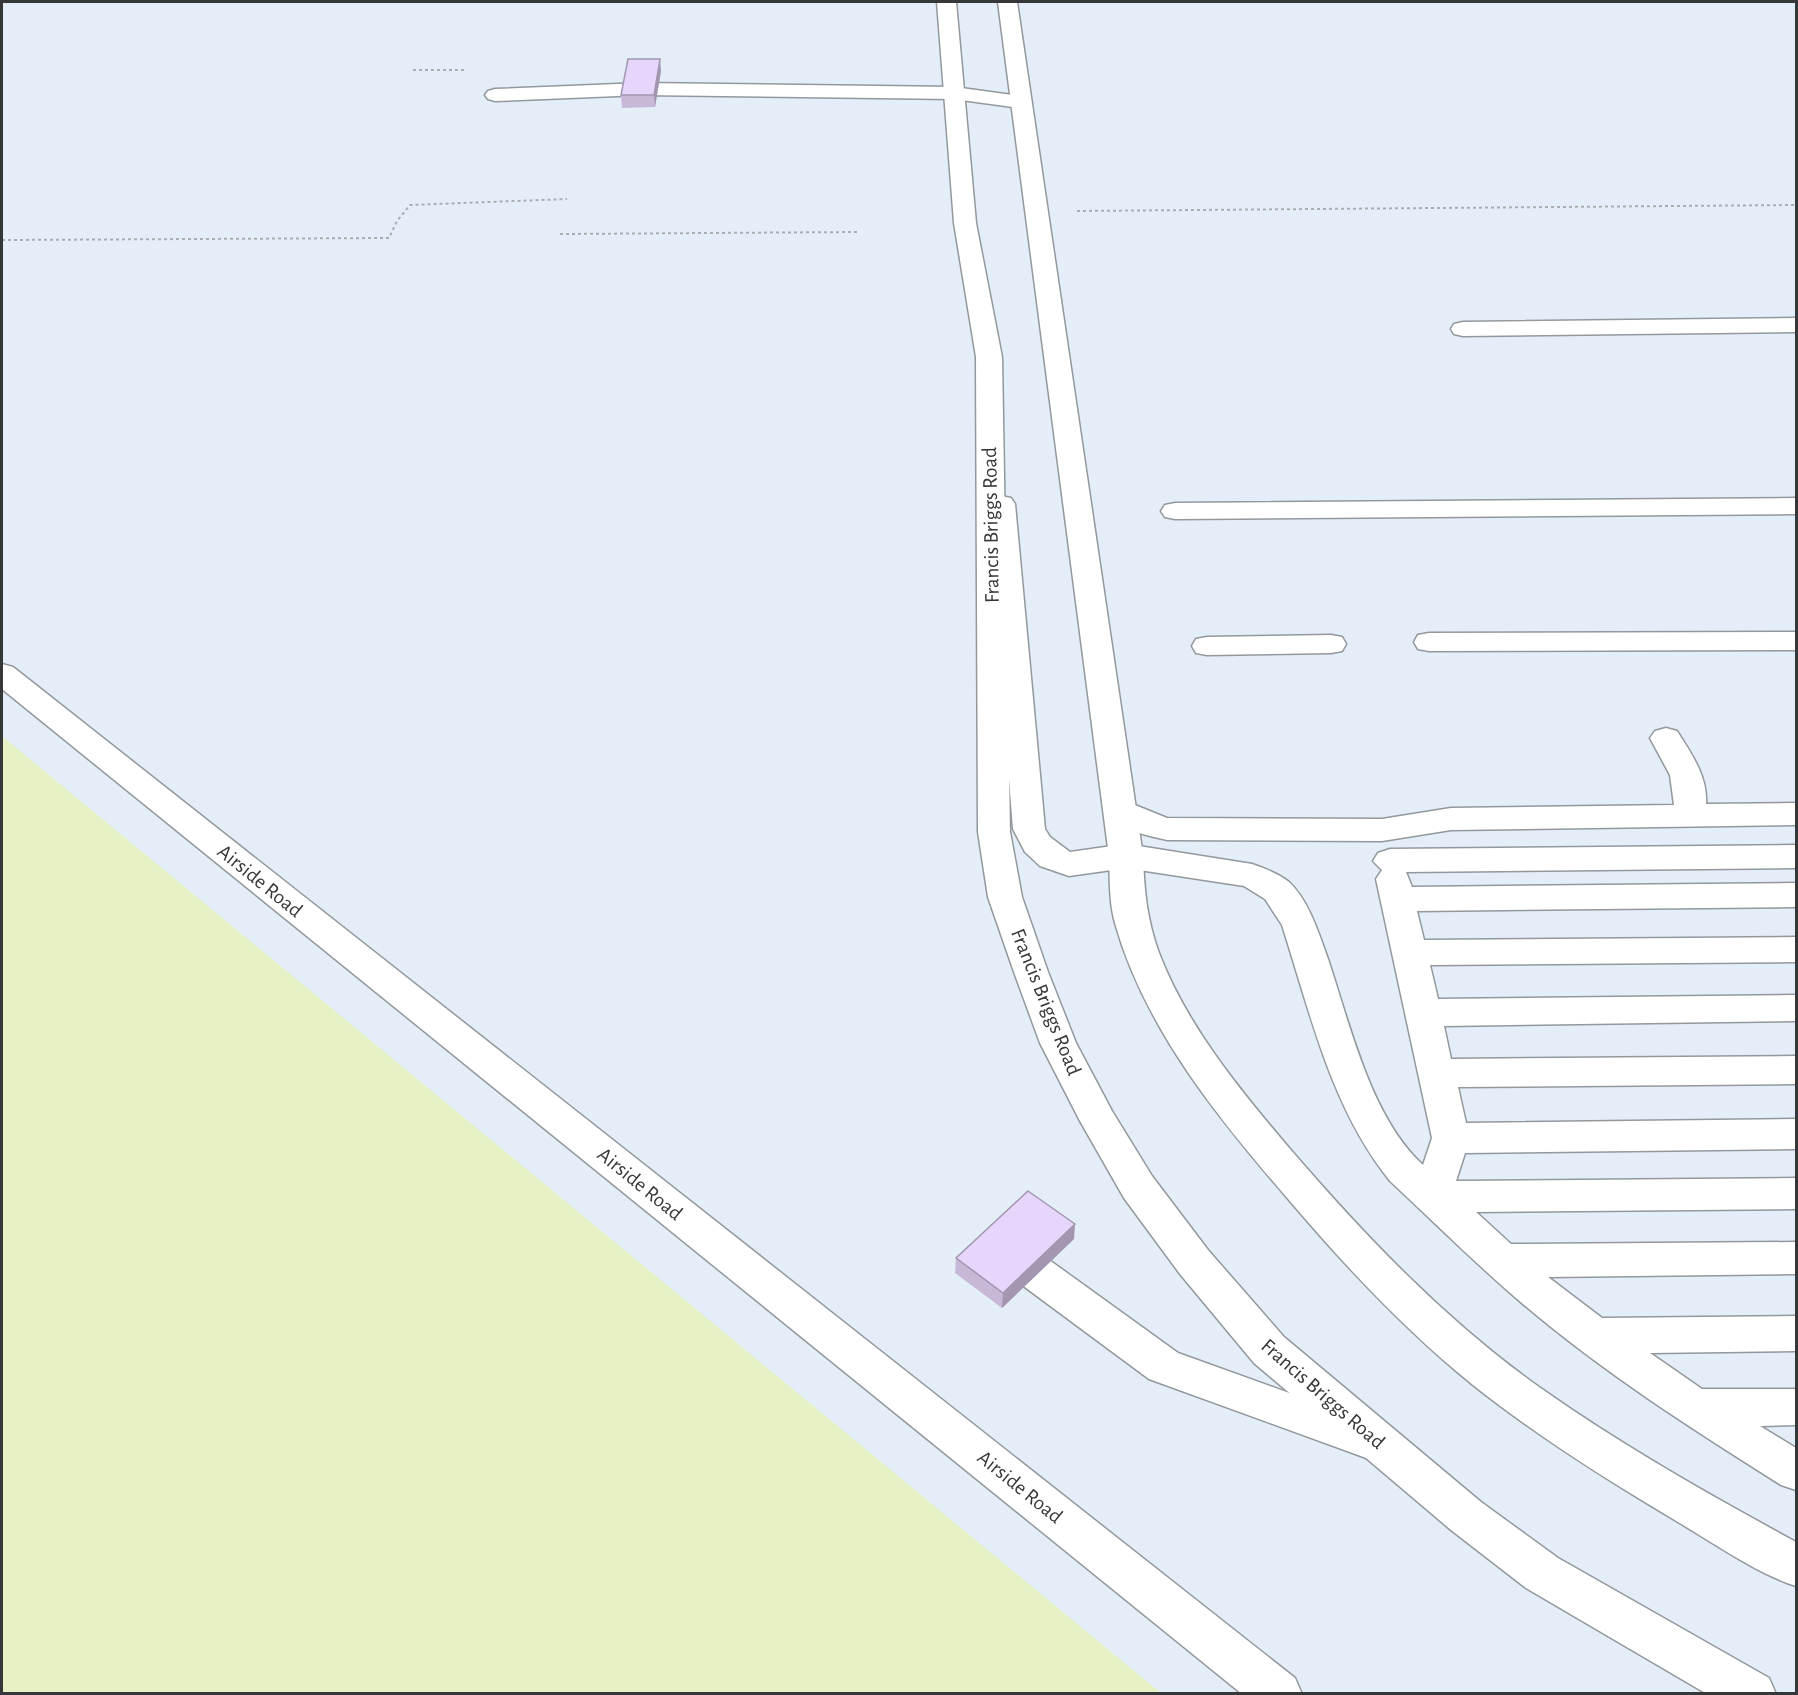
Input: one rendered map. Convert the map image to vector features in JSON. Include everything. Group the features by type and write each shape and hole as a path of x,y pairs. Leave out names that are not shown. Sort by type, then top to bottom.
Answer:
{"street":[{"name":"Francis Briggs Road","path":"946,2 965,223 989,357 994,832 1005,897 1058,1043 1099,1121 1138,1187 1194,1262 1269,1350 1466,1516 1542,1573 1641,1632 1753,1694"},
{"path":"1007,2 1120,810 1126,856 1127,901 1132,923 1159,989 1185,1037 1238,1112 1358,1254 1465,1353 1530,1404 1657,1487 1797,1565"},
{"path":"495,95 642,89 954,93 1020,102"},
{"path":"1463,329 1797,325"},
{"path":"989,357 1029,829 1037,844 1052,858 1069,864 1126,856 1252,876 1277,891 1298,923 1359,1103 1370,1125 1403,1170 1503,1262 1594,1336 1695,1408 1797,1472"},
{"path":"1175,511 1797,506"},
{"path":"1429,642 1797,641"},
{"path":"1207,646 1331,644"},
{"name":"Airside Road","path":"2,674 1279,1694"},
{"path":"1666,738 1689,781 1692,804 1687,815"},
{"path":"1120,810 1144,823 1167,830 1386,845 1797,856"},
{"path":"1386,845 1451,819 1797,814"},
{"path":"1386,845 1451,1138 1431,1197"},
{"path":"1398,899 1797,895"},
{"path":"1410,953 1797,950"},
{"path":"1423,1013 1797,1008"},
{"path":"1437,1073 1797,1070"},
{"path":"1451,1138 1797,1134"},
{"path":"1431,1197 1797,1193"},
{"path":"1013,1256 1164,1366 1379,1444"},
{"path":"1503,1262 1797,1258"},
{"path":"1594,1336 1797,1333"},
{"path":"1695,1408 1797,1407"}],"path":[{"path":"2,240 389,238 397,221 410,205 567,199"},
{"path":"1067,211 1797,205"},
{"path":"560,234 858,232"}],"shaded area":[{"path":"2,2 1796,2 1796,1693 2,1693"}],"green space":[{"path":"2,736 1161,1693 2,1693"}],"building":[{"path":"628,59 660,59 654,95 621,95"},
{"path":"1028,1191 1075,1224 1003,1293 956,1258"}]}
